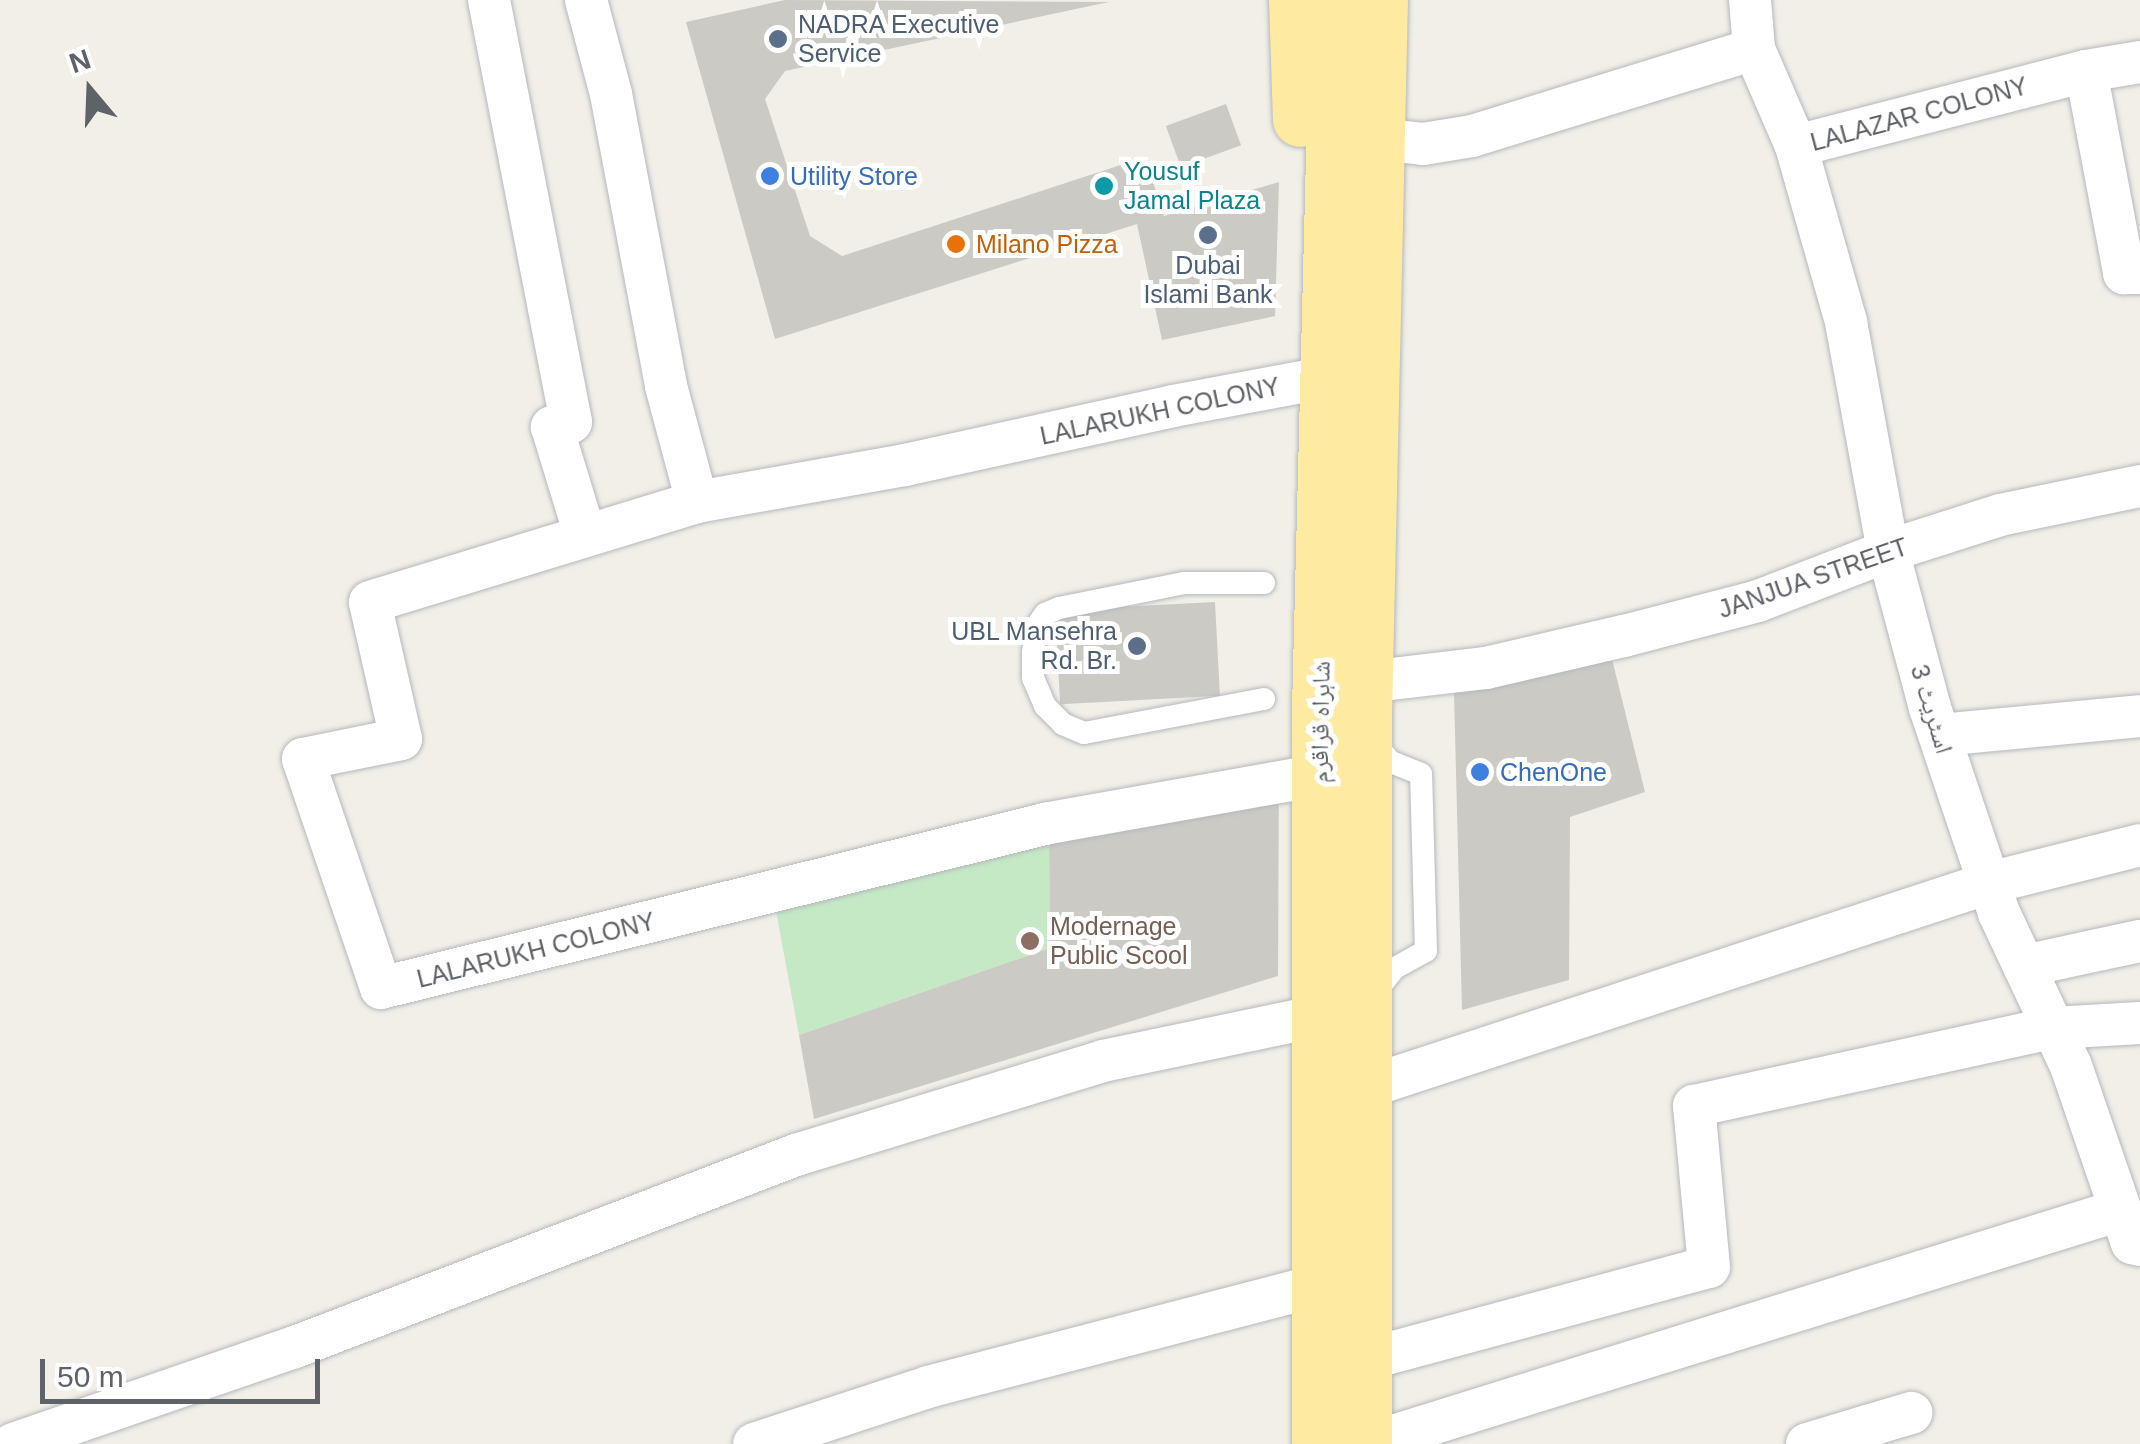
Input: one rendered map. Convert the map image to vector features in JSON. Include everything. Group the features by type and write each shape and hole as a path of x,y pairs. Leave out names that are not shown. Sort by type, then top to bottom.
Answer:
{"highway":[{"path":"1296,0 1304,232 1330,297"},
{"name":"شاہراہ قراقرم","path":"1336,0 1320,775 1342,1012 1364,1088 1366,1444"},
{"name":"شاہراہ قراقرم","path":"1319,1444 1319,1285 1365,699 1380,0"}],"street":[{"path":"489,0 571,422 552,427 585,535"},
{"path":"586,0 611,94 666,386 697,502"},
{"name":"LALAZAR COLONY","path":"1750,0 1754,49 1796,146 2086,71 2140,62"},
{"path":"1378,139 1422,144 1472,136 1754,49"},
{"path":"2086,71 2124,273 2140,273"},
{"name":"اسٹریٹ 3","path":"1796,146 1846,322 1888,551 1940,735 1989,883 2053,1028 2130,1227"},
{"name":"LALARUKH COLONY","path":"1320,775 1045,824 381,988 303,758 401,739 370,602 697,502 905,465 1173,406 1328,378"},
{"name":"JANJUA STREET","path":"1365,699 1758,602 1888,551 2000,515 2140,486"},
{"path":"1940,735 2140,716"},
{"path":"1364,1088 1989,883 2140,845"},
{"path":"2024,966 2140,941"},
{"path":"13,1444 295,1347 796,1155 1102,1061 1342,1012"},
{"path":"1364,1360 1710,1267 1694,1106 2053,1028 2140,1023"},
{"path":"1366,1444 2130,1227"},
{"path":"754,1444 928,1388 1319,1285"},
{"path":"1807,1444 1911,1413"}],"lane":[{"path":"1264,583 1184,584 1044,614 1036,627 1033,678 1045,706 1063,724 1084,733 1264,700"}],"green space":[{"path":"1049,828 1050,948 799,1035 775,906"}],"building":[{"name":"Yousuf Jamal Plaza","path":"785,0 1109,2 785,71 765,99 810,236 842,256 1145,157 1164,216 1279,182 1275,316 1162,340 1137,224 775,339 686,22"},
{"path":"1226,104 1241,145 1181,167 1166,126"},
{"name":"UBL Mansehra Rd. Br.","path":"1215,602 1220,696 1060,704 1055,610"},
{"path":"1609,647 1645,792 1570,817 1569,980 1462,1010 1454,693"},
{"name":"Modernage Public Scool","path":"1279,764 1278,976 814,1119 799,1035 1050,948 1049,828"}],"place":[{"name":"NADRA Executive Service","path":"778,39"},
{"name":"Utility Store","path":"770,176"},
{"name":"Yousuf Jamal Plaza","path":"1104,186"},
{"name":"Dubai Islami Bank","path":"1208,235"},
{"name":"Milano Pizza","path":"956,244"},
{"name":"UBL Mansehra Rd. Br.","path":"1137,646"},
{"name":"ChenOne","path":"1480,772"},
{"name":"Modernage Public Scool","path":"1030,941"}]}
